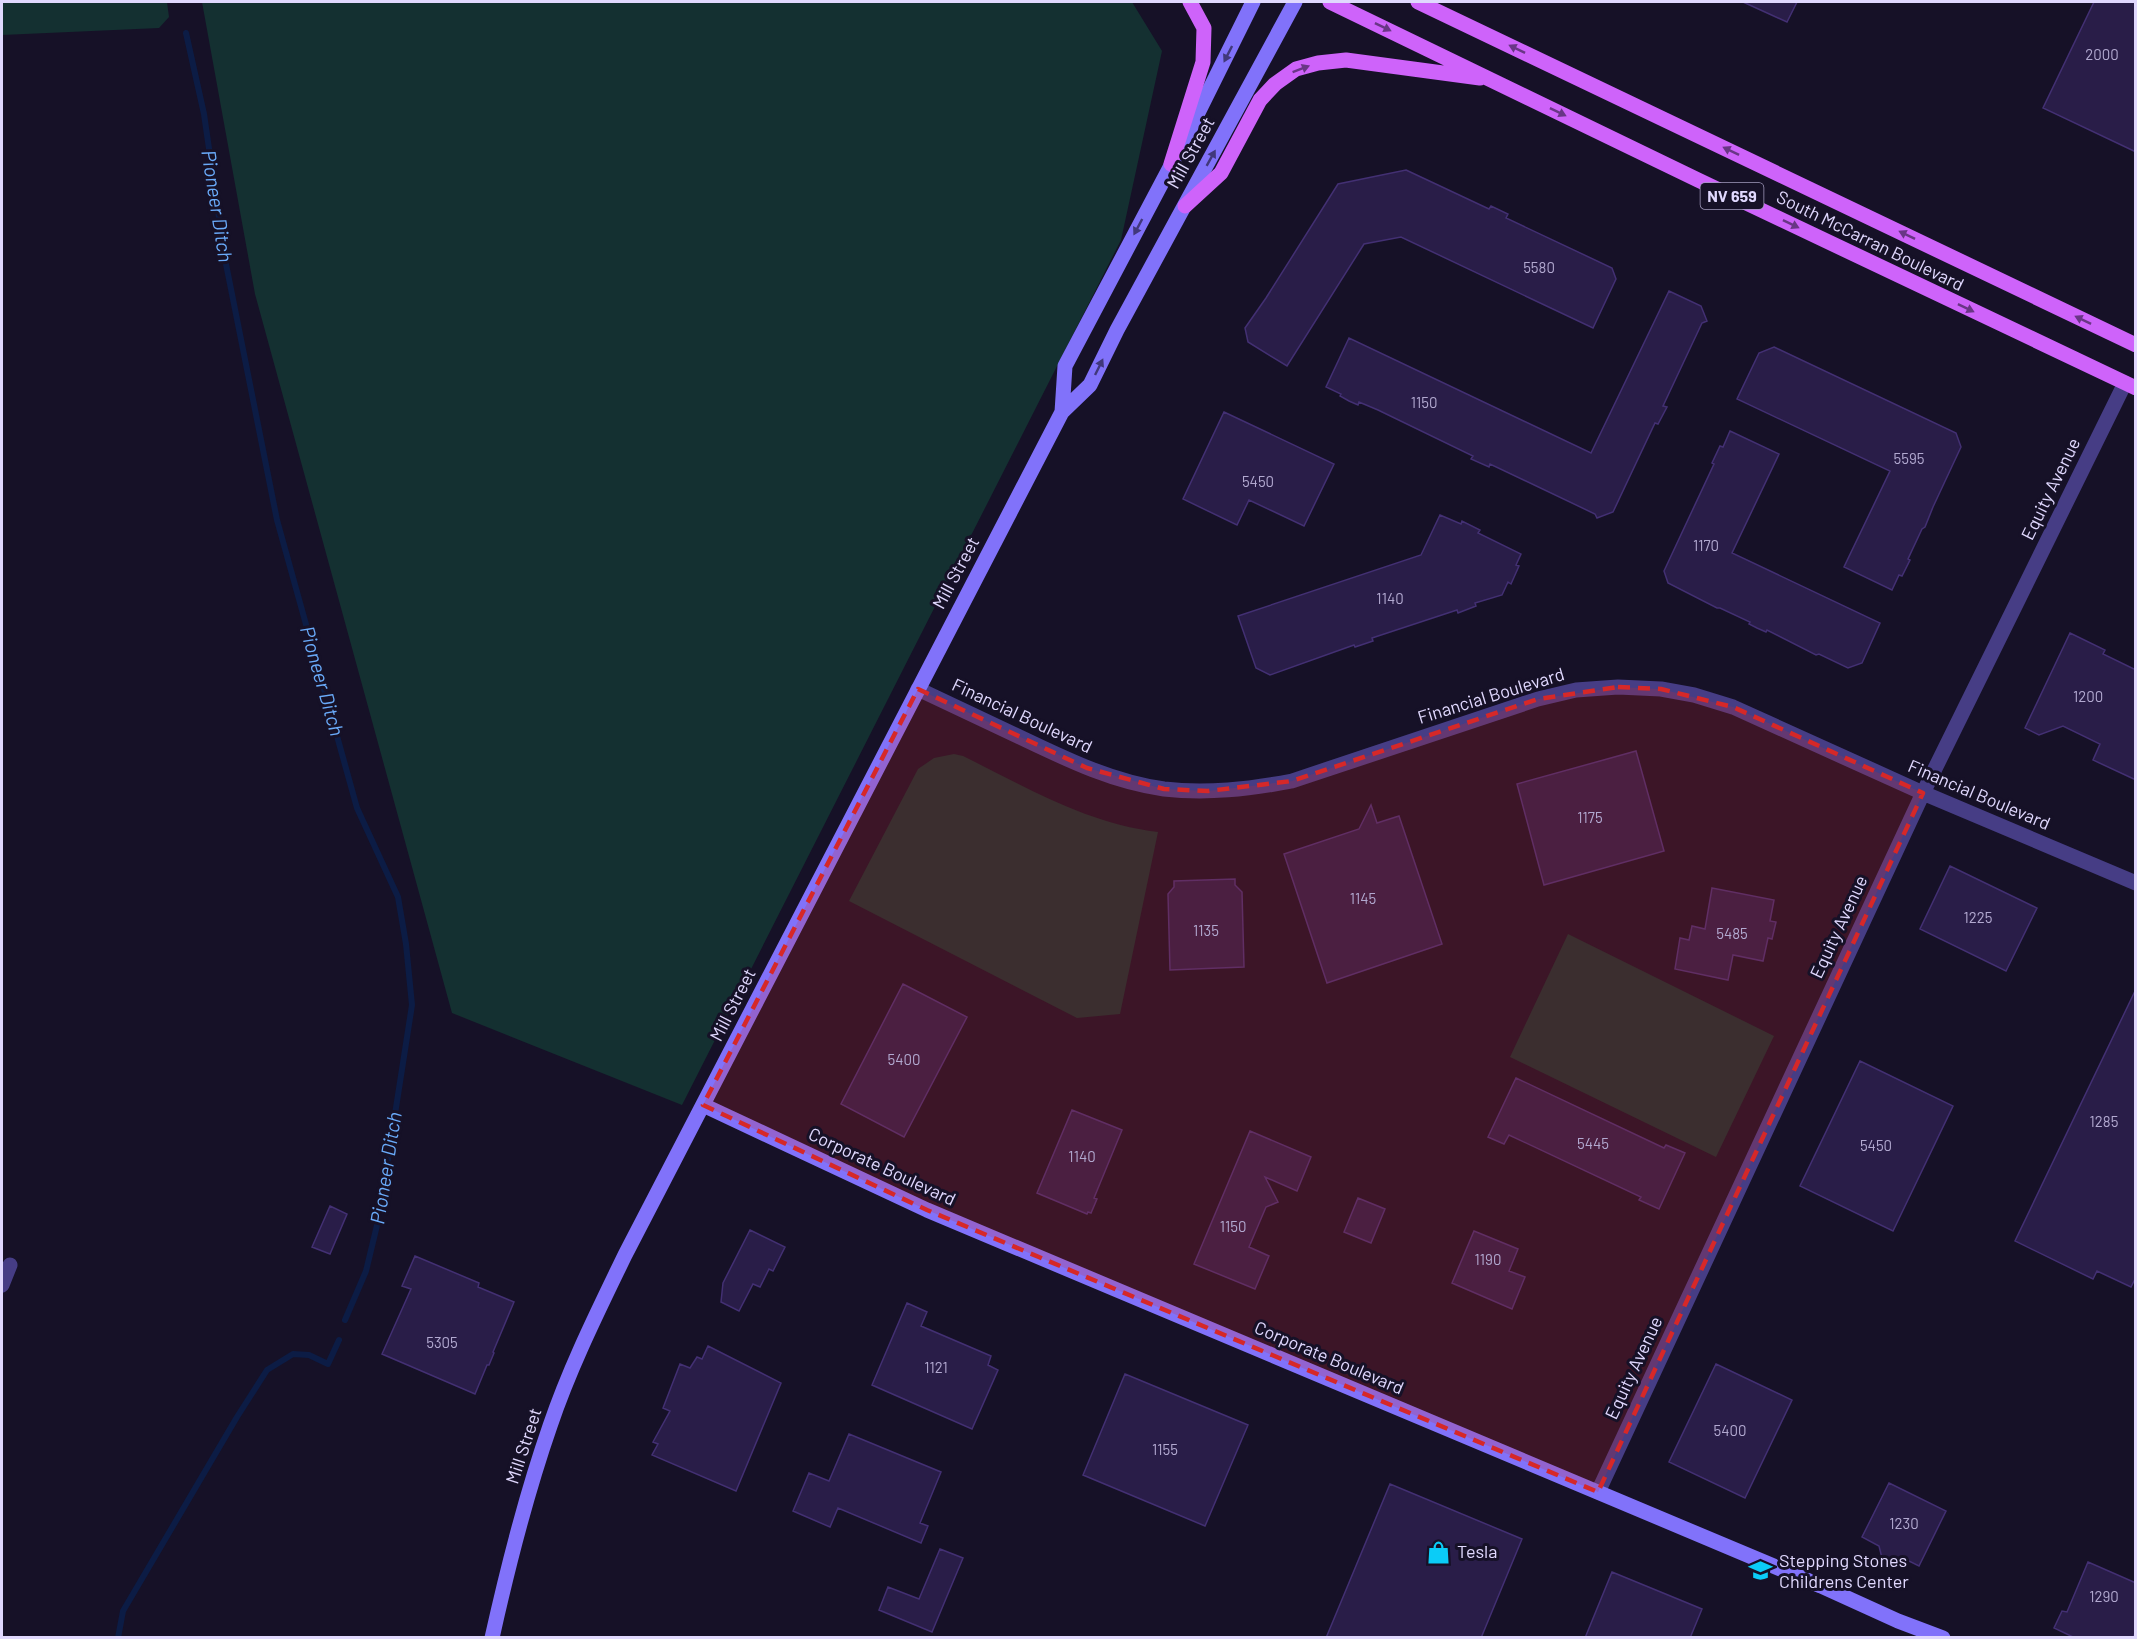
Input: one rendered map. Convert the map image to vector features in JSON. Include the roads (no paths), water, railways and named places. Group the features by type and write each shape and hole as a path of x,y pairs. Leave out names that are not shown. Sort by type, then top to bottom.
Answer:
{"main road":[{"path":"1171,164 1203,62 1204,28 1190,2"},
{"name":"Mill Street","path":"1062,412 1065,366 1235,41 1253,2"},
{"name":"Mill Street","path":"492,1638 530,1490 550,1427 584,1341 621,1262 1062,412 1090,385 1117,330 1295,2"},
{"name":"South McCarran Boulevard","path":"1330,2 1698,180 2132,383"},
{"name":"South McCarran Boulevard","path":"1418,2 2136,345"},
{"path":"1185,206 1221,173 1260,100 1275,84 1296,69 1318,63 1346,60 1496,81"},
{"name":"Corporate Boulevard","path":"703,1105 927,1210 1821,1586 1898,1621 1943,1638"}],"street":[{"name":"Equity Avenue","path":"1598,1492 1923,793 2132,383"},
{"name":"Financial Boulevard","path":"918,689 1087,768 1126,781 1164,789 1208,791 1250,789 1292,781 1538,699 1576,690 1618,687 1661,689 1694,695 1733,707 1923,793 2136,883"},
{"path":"2,1285 10,1265"}],"waterway":[{"name":"Pioneer Ditch","path":"186,33 204,114 225,259 277,520 357,808 398,897 406,944 412,1005 379,1217 366,1271 345,1320"},
{"name":"Pioneer Ditch","path":"118,1638 123,1611 267,1370 293,1354 309,1355 328,1364 339,1340"}],"place":[{"name":"Tesla","path":"1439,1552"},
{"name":"Stepping Stones Childrens Center","path":"1761,1571"}]}
